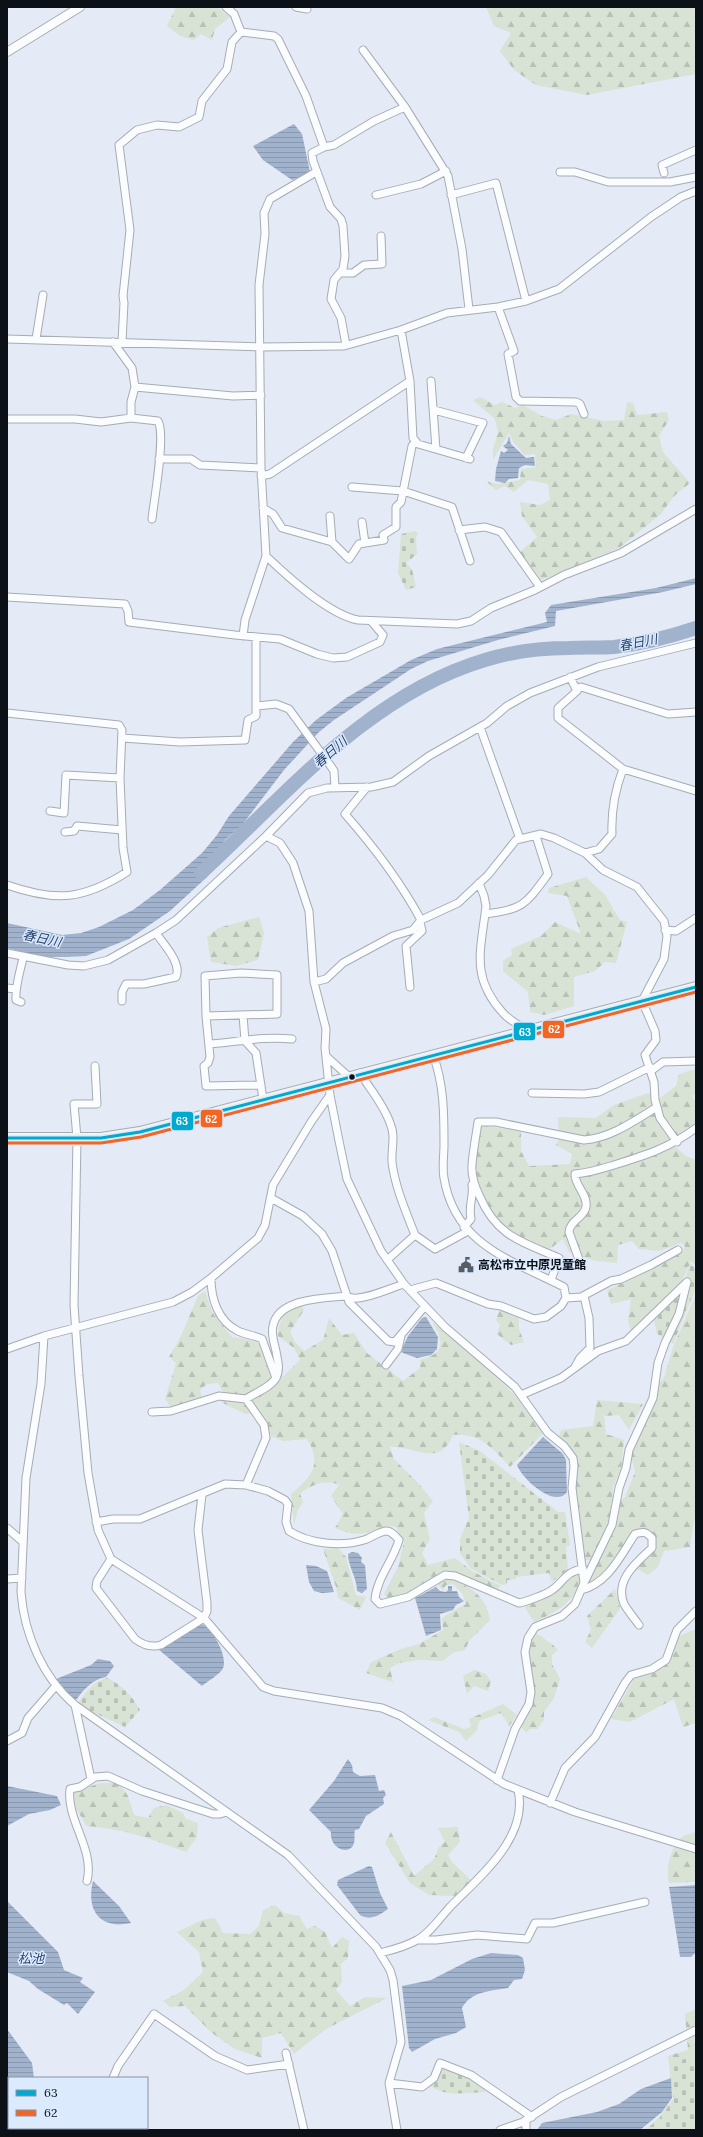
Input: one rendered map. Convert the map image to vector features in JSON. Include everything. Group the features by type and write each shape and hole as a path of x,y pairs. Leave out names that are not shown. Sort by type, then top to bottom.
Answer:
{"main road":[{"path":"7,1138 101,1138 140,1132 348,1076 696,987"}],"street":[{"path":"7,52 80,7"},
{"path":"228,7 234,14 241,32"},
{"path":"296,7 307,8"},
{"path":"241,32 274,36 278,39 306,96 324,146"},
{"path":"122,342 123,296 130,230 119,144 137,130 157,125 179,127 199,117 202,101 226,69 232,42 241,32"},
{"path":"363,50 405,107 446,171 462,249 469,310"},
{"path":"346,345 341,318 331,299 334,280 341,273 345,256 343,226 341,219 330,207 316,172 312,153 324,146 334,145 374,121 405,107"},
{"path":"664,173 662,165 696,150"},
{"path":"376,195 421,184 446,171"},
{"path":"244,636 245,620 266,556 261,468 261,347 259,285 265,234 264,213 270,199 316,172"},
{"path":"560,172 575,172 608,182 670,182 696,176"},
{"path":"451,195 496,183 526,301"},
{"path":"7,338 261,347 346,345 401,330 447,313 498,307 526,301 559,289 650,217 680,197 696,191"},
{"path":"341,273 353,273 364,265 382,264 381,236"},
{"path":"36,339 43,295"},
{"path":"498,307 514,352 508,354 516,397 520,401 576,402 580,404 584,414"},
{"path":"401,330 410,381 414,438 416,442 468,458 483,423 434,410"},
{"path":"113,342 132,368 135,388 131,402 131,418"},
{"path":"262,476 270,474 410,381"},
{"path":"431,382 436,449"},
{"path":"135,388 233,396 261,395"},
{"path":"7,419 101,422 131,418 158,421 161,426 159,459 152,519"},
{"path":"263,508 273,514 282,528 332,542 349,558 359,544 384,540 383,535 396,527 396,507 401,502 412,446 416,442"},
{"path":"159,459 191,459 200,465 261,468"},
{"path":"352,487 403,491 452,508 470,561"},
{"path":"266,556 344,617 371,621 457,624 471,621 491,608 564,575 627,550 696,509"},
{"path":"330,516 332,542"},
{"path":"362,522 365,543"},
{"path":"459,530 486,527 501,532 540,587"},
{"path":"7,597 125,604 128,611 129,622 280,639 317,654 333,658 347,657 380,642 383,635 371,621"},
{"path":"122,738 180,742 245,740 248,720 256,716 256,637"},
{"path":"7,954 68,965 94,964 123,952 156,933 182,915 266,836 308,793 317,790 367,787 393,782 429,756 480,727 515,701 570,677 610,664 696,643"},
{"path":"570,677 578,691 558,708 558,718 623,769 696,791"},
{"path":"576,689 581,687 668,714 696,712"},
{"path":"257,706 276,704 289,709 334,771 336,788"},
{"path":"7,713 119,725 122,730 120,778 122,830 127,872 105,886 82,894 56,897 30,893 7,885"},
{"path":"480,727 520,839"},
{"path":"585,853 599,849 612,834 611,816 618,782 623,769"},
{"path":"50,811 64,813 66,775 120,778"},
{"path":"367,787 345,814 372,844 411,901 420,921 422,931 406,946 410,987"},
{"path":"65,832 74,831 77,826 122,830"},
{"path":"314,982 326,979 343,963 393,936 413,930 420,921 442,909 458,903 488,875 516,840 541,834 554,838 585,853 603,870 637,887 664,921 664,959 642,1001 655,1031 656,1040 645,1055 654,1082 660,1118 677,1142"},
{"path":"266,836 280,843 293,863 310,910 314,982 326,1029 326,1056 330,1095 347,1179 381,1251 404,1284 445,1327 490,1364 521,1395 548,1433 564,1446 573,1458 574,1466 572,1488 583,1569 583,1586"},
{"path":"485,914 514,910 530,898 548,874 536,836"},
{"path":"479,883 484,896 485,914 479,969 483,984 504,1014 528,1031"},
{"path":"665,930 676,931 696,918"},
{"path":"122,1001 122,992 126,984 144,984 176,977 178,972 176,963 156,933"},
{"path":"21,1002 16,1000 16,989 23,958"},
{"path":"206,1016 277,1014 278,975 257,973 204,976 206,1016 210,1057 208,1063 204,1066 206,1086 261,1085"},
{"path":"7,988 16,989"},
{"path":"243,1015 245,1041 256,1054 264,1099"},
{"path":"209,1044 275,1037 292,1039"},
{"path":"433,1055 440,1075 444,1107 444,1177 451,1204 466,1229 478,1241 499,1255 564,1287 566,1298"},
{"path":"326,1056 348,1076"},
{"path":"532,1093 584,1094 599,1092 613,1087 662,1062 696,1061"},
{"path":"96,1066 97,1104 74,1104 76,1138 76,1330 88,1473 96,1522 102,1542 111,1559 204,1618 264,1687 274,1691 382,1708 401,1716 497,1780 518,1790 575,1812 696,1849"},
{"path":"360,1073 384,1109 391,1124 394,1144 392,1161 398,1189 415,1236 435,1249 466,1229 471,1219 468,1207 473,1194 472,1166 478,1122 496,1122 584,1140 592,1139 621,1129 657,1107"},
{"path":"7,1349 44,1336 76,1330 173,1302 192,1292 211,1278 258,1238 265,1225 271,1198 272,1185 280,1170 330,1095"},
{"path":"558,1261 581,1265 569,1232 572,1222 584,1213 586,1205 586,1198 575,1182 575,1174 588,1173 645,1156 677,1142 696,1128"},
{"path":"473,1180 485,1208 496,1225 513,1238 559,1258 551,1280"},
{"path":"271,1198 303,1216 322,1234 332,1252 349,1302 388,1341 395,1342 425,1306"},
{"path":"387,1260 415,1236"},
{"path":"410,1290 436,1284 488,1304 501,1306 534,1319 546,1317 560,1306 566,1298 584,1296 611,1281 621,1279 651,1265 678,1250"},
{"path":"211,1278 213,1302 228,1324 237,1330 256,1336 262,1340 276,1378"},
{"path":"497,1780 515,1729 529,1704 531,1692 525,1652 528,1638 535,1627 562,1616 575,1604 612,1525 619,1488 626,1468 629,1450 653,1398 658,1363 664,1343 679,1314 687,1282 626,1341 598,1351 561,1378 521,1395"},
{"path":"152,1412 171,1411 219,1396 246,1399 267,1386 276,1378 279,1366 272,1326 278,1316 291,1305 300,1302 347,1296 351,1299 360,1299 404,1284"},
{"path":"574,1369 580,1358 590,1348 589,1318 584,1296"},
{"path":"44,1336 41,1384 26,1478 22,1607 29,1636 52,1682 75,1706 288,1855 380,1953 390,1970 393,1980 401,2042 388,2083 397,2130"},
{"path":"386,1365 398,1350 401,1336"},
{"path":"246,1399 264,1425 266,1438 246,1485"},
{"path":"96,1522 113,1519 140,1519 202,1495 225,1484 246,1485 268,1491 285,1500 288,1504 286,1522 289,1532 299,1538 326,1543 356,1542 386,1531 394,1534 398,1540 396,1549 376,1590 375,1599 380,1604 395,1602 408,1597 445,1575 455,1576 519,1603 552,1590 559,1582 574,1570 583,1569"},
{"path":"111,1559 97,1581 96,1588 135,1639 141,1644 156,1646 161,1645 204,1618 207,1611 207,1603 198,1530 202,1495"},
{"path":"7,1528 23,1542"},
{"path":"583,1586 597,1584 608,1574 635,1534 643,1531 647,1533 652,1538 652,1548 633,1566 622,1586 624,1604 639,1625"},
{"path":"7,1579 22,1578"},
{"path":"550,1802 565,1768 595,1737 631,1675 652,1669 666,1660 677,1630 696,1611"},
{"path":"7,1741 22,1733 28,1718 54,1688"},
{"path":"75,1706 84,1738 91,1779"},
{"path":"87,1880 89,1871 84,1844 74,1817 69,1795 70,1789 80,1787 95,1777 108,1776 142,1791 212,1814 227,1812"},
{"path":"418,1940 494,1861 511,1836 521,1804 518,1790"},
{"path":"380,1953 418,1940 436,1940 477,1935 527,1939 535,1923 553,1923 645,1902"},
{"path":"113,2077 118,2066 154,2014 215,2056 247,2070 289,2064"},
{"path":"500,2130 529,2119 561,2097 696,2030"},
{"path":"286,2054 304,2130"},
{"path":"388,2083 422,2087 434,2078 440,2063 471,2075 529,2119"},
{"path":"526,2130 529,2119"}],"green space":[{"path":"176,7 217,7 230,17 215,29 212,40 201,34 194,40 180,36 167,26"},
{"path":"486,7 696,7 696,74 587,95 536,85 514,70 500,51 511,33 494,26"},
{"path":"480,397 495,405 502,402 515,408 523,405 542,416 556,420 571,414 604,421 624,420 627,402 633,403 637,415 667,412 669,420 659,436 663,452 690,483 674,496 661,514 619,548 541,580 520,552 537,537 522,516 520,502 540,505 550,500 548,484 528,480 514,492 505,486 496,490 486,481 498,484 520,480 521,469 536,467 535,454 525,455 513,442 509,433 493,460 493,449 498,432 495,419 473,400"},
{"path":"415,531 418,533 416,537 417,554 406,563 412,569 416,587 406,590 398,573 401,534"},
{"path":"586,877 605,895 620,920 627,922 616,963 605,962 595,971 574,977 574,1006 544,1015 530,1012 528,992 503,971 503,961 512,955 511,949 541,936 555,922 581,934 567,896 548,893 549,888"},
{"path":"259,917 264,933 258,960 236,966 211,962 207,937 218,928"},
{"path":"696,1069 696,1093 692,1096 696,1103 696,1122 669,1142 686,1156 696,1160 696,1266 691,1261 681,1283 631,1331 628,1321 631,1299 611,1304 607,1290 636,1277 682,1252 685,1246 681,1243 659,1251 639,1249 632,1241 618,1245 617,1263 595,1261 569,1252 563,1239 550,1249 516,1235 496,1218 485,1199 475,1175 475,1163 481,1126 521,1130 521,1151 529,1166 570,1164 572,1154 556,1145 559,1138 558,1117 596,1118 614,1105 648,1093 660,1098 676,1086 679,1074"},
{"path":"690,1263 696,1269 696,1288 673,1344 657,1334 654,1319 683,1287"},
{"path":"205,1291 212,1312 232,1337 251,1340 259,1344 274,1385 300,1360 294,1348 278,1336 283,1316 300,1304 304,1310 290,1332 295,1342 304,1351 323,1340 329,1318 342,1335 354,1333 367,1353 403,1381 420,1368 420,1360 435,1354 440,1346 439,1335 432,1322 456,1340 515,1395 543,1433 510,1467 485,1443 471,1436 453,1435 441,1451 434,1453 426,1453 399,1447 390,1447 394,1459 420,1485 433,1501 424,1513 430,1539 422,1553 428,1565 455,1558 472,1571 501,1586 496,1589 459,1573 445,1570 402,1596 390,1600 384,1594 398,1567 404,1542 396,1527 385,1527 360,1534 347,1533 335,1528 343,1514 331,1496 339,1485 334,1483 314,1485 300,1493 303,1502 298,1510 294,1524 291,1494 309,1476 314,1463 312,1448 307,1439 283,1441 271,1436 267,1421 260,1412 245,1414 221,1402 223,1392 218,1383 207,1384 200,1390 202,1398 171,1408 165,1399 176,1363 169,1357 180,1338 198,1296"},
{"path":"696,1294 696,1511 690,1547 664,1551 658,1567 648,1575 636,1568 652,1552 656,1540 651,1531 644,1528 633,1530 607,1571 587,1585 616,1525 619,1502 625,1497 635,1472 631,1455 644,1423 653,1409 657,1385 664,1378 673,1347"},
{"path":"500,1309 519,1318 519,1329 524,1342 511,1345 497,1334 500,1325 496,1320"},
{"path":"597,1400 643,1404 629,1430 619,1415 604,1416 606,1434 624,1440 621,1469 613,1487 610,1523 592,1560 584,1560 575,1489 578,1466 573,1452 559,1436 561,1430 593,1426"},
{"path":"459,1442 480,1451 558,1512 565,1512 570,1545 566,1547 568,1569 552,1582 549,1573 516,1577 516,1579 507,1580 507,1584 502,1585 470,1568 460,1553 460,1539 469,1518"},
{"path":"338,1548 346,1557 356,1595 366,1597 360,1610 338,1598 336,1587 323,1549"},
{"path":"577,1573 580,1575 578,1584 570,1599 558,1610 534,1622 524,1606 553,1595 564,1582"},
{"path":"448,1578 469,1588 485,1604 488,1611 490,1620 469,1641 465,1650 454,1652 443,1661 420,1660 399,1663 390,1668 393,1682 366,1673 371,1662 401,1649 419,1644 443,1630 442,1619 446,1615 466,1604 462,1593 453,1584 446,1585 443,1590 437,1584"},
{"path":"615,1589 620,1609 592,1648 585,1642 591,1630 587,1616"},
{"path":"696,1629 696,1723 683,1727 674,1699 630,1722 611,1719 634,1679 652,1674 670,1662 679,1636"},
{"path":"536,1633 558,1650 552,1655 552,1664 560,1679 554,1698 544,1712 544,1720 537,1729 530,1729 526,1733 520,1725 531,1704 527,1653 529,1640"},
{"path":"474,1670 486,1674 491,1681 488,1691 474,1686 467,1694 463,1676"},
{"path":"107,1678 126,1691 140,1710 125,1727 86,1709 78,1703 94,1684"},
{"path":"503,1704 517,1715 509,1726 501,1713 479,1721 477,1730 466,1741 459,1732 428,1720 434,1717 464,1729 471,1727 469,1719"},
{"path":"100,1783 119,1783 128,1796 134,1815 148,1818 154,1808 166,1805 183,1813 186,1819 198,1823 197,1837 186,1852 138,1835 100,1827 87,1826 75,1807 74,1792"},
{"path":"458,1827 460,1842 448,1855 452,1862 471,1880 455,1896 429,1895 410,1883 385,1843 391,1832 414,1876 434,1859 439,1847 445,1842 438,1828"},
{"path":"696,1832 696,1882 669,1883 668,1871 672,1851 679,1840 684,1836"},
{"path":"275,1905 284,1913 299,1916 307,1929 315,1926 325,1932 332,1948 342,1937 349,1941 348,1958 341,1964 342,1982 336,1990 350,2006 365,1997 387,1998 326,2029 294,2054 281,2033 262,2038 262,2058 235,2049 212,2033 185,2006 170,2007 163,2001 184,1990 203,1972 199,1952 177,1932 202,1920 215,1918 223,1933 250,1934 259,1926 263,1910"},
{"path":"696,2009 694,2043 696,2043 696,2056 673,2062 674,2099 659,2119 643,2130 658,2118 673,2099 668,2056 688,2050 685,2014"},
{"path":"696,2056 696,2130 645,2130 659,2119 674,2099 673,2062"},
{"path":"442,2066 470,2077 486,2088 485,2092 449,2093 430,2086"}],"water":[{"path":"294,124 302,134 310,172 292,180 263,160 253,146"},
{"path":"509,436 511,444 526,458 534,457 535,466 525,465 519,468 518,478 509,479 505,483 495,481 496,469 501,451 504,453 508,450 503,446 507,443"},
{"path":"696,578 696,584 663,592 556,611 555,626 498,640 428,661 411,669 334,720 319,732 284,770 242,825 226,839 215,854 214,866 206,878 170,911 129,939 86,956 42,957 7,948 7,923 62,935 81,933 99,927 133,910 160,890 202,853 217,835 229,816 293,742 316,720 346,698 411,660 437,649 547,622 545,613 551,605 656,588"},
{"path":"426,1317 438,1337 437,1349 431,1355 417,1358 403,1353 401,1351 408,1336 422,1318"},
{"path":"543,1437 563,1454 566,1460 567,1492 562,1496 555,1497 547,1495 539,1490 525,1478 517,1465"},
{"path":"352,1552 358,1553 362,1558 361,1562 365,1565 367,1589 362,1593 357,1591 356,1581 348,1559 348,1554"},
{"path":"306,1565 316,1566 327,1571 334,1592 322,1593 314,1591 309,1582"},
{"path":"448,1586 452,1586 452,1591 457,1591 459,1597 464,1601 456,1605 453,1610 440,1614 441,1630 426,1636 415,1598 436,1587 440,1591 446,1592 448,1590"},
{"path":"199,1623 204,1625 214,1636 224,1658 222,1670 202,1686 158,1649"},
{"path":"98,1659 110,1661 114,1666 106,1677 101,1678 89,1685 76,1700 64,1692 56,1681 56,1679 91,1665"},
{"path":"348,1759 352,1765 353,1772 360,1776 375,1775 379,1791 384,1790 386,1795 383,1798 384,1804 366,1816 359,1829 355,1830 352,1847 344,1850 336,1846 331,1838 331,1832 309,1810 334,1781"},
{"path":"7,1786 57,1796 61,1805 50,1810 29,1814 7,1826"},
{"path":"369,1866 372,1867 380,1893 388,1909 379,1915 364,1917 360,1915 337,1885 338,1880"},
{"path":"93,1881 119,1906 131,1923 111,1923 97,1916 91,1901"},
{"path":"696,1885 696,1952 691,1957 680,1957 669,1887"},
{"name":"松池","path":"7,1901 58,1952 64,1970 83,1978 80,1982 95,1992 78,2014 67,2003 64,2005 38,1989 29,1981 7,1972"},
{"path":"491,1953 518,1955 523,1958 525,1970 522,1979 514,1980 508,1988 488,1991 471,1998 462,2008 466,2027 456,2033 435,2039 412,2052 409,2048 402,1986 431,1980 472,1959"},
{"path":"7,2029 32,2063 34,2077 8,2077 8,2100"},
{"path":"671,2078 672,2098 662,2112 640,2130 537,2130 542,2123 597,2112 619,2104 641,2089"}],"waterway":[{"name":"春日川","path":"201,873 331,750 366,722 403,697 443,676 485,660 516,653 548,649 624,646 655,640 696,628"}],"transit line":[{"name":"63","path":"7,1138 101,1138 140,1132 696,987"},
{"name":"62","path":"7,1143 101,1143 141,1137 696,992"}],"place":[{"name":"高松市立中原児童館","path":"466,1265"}]}
